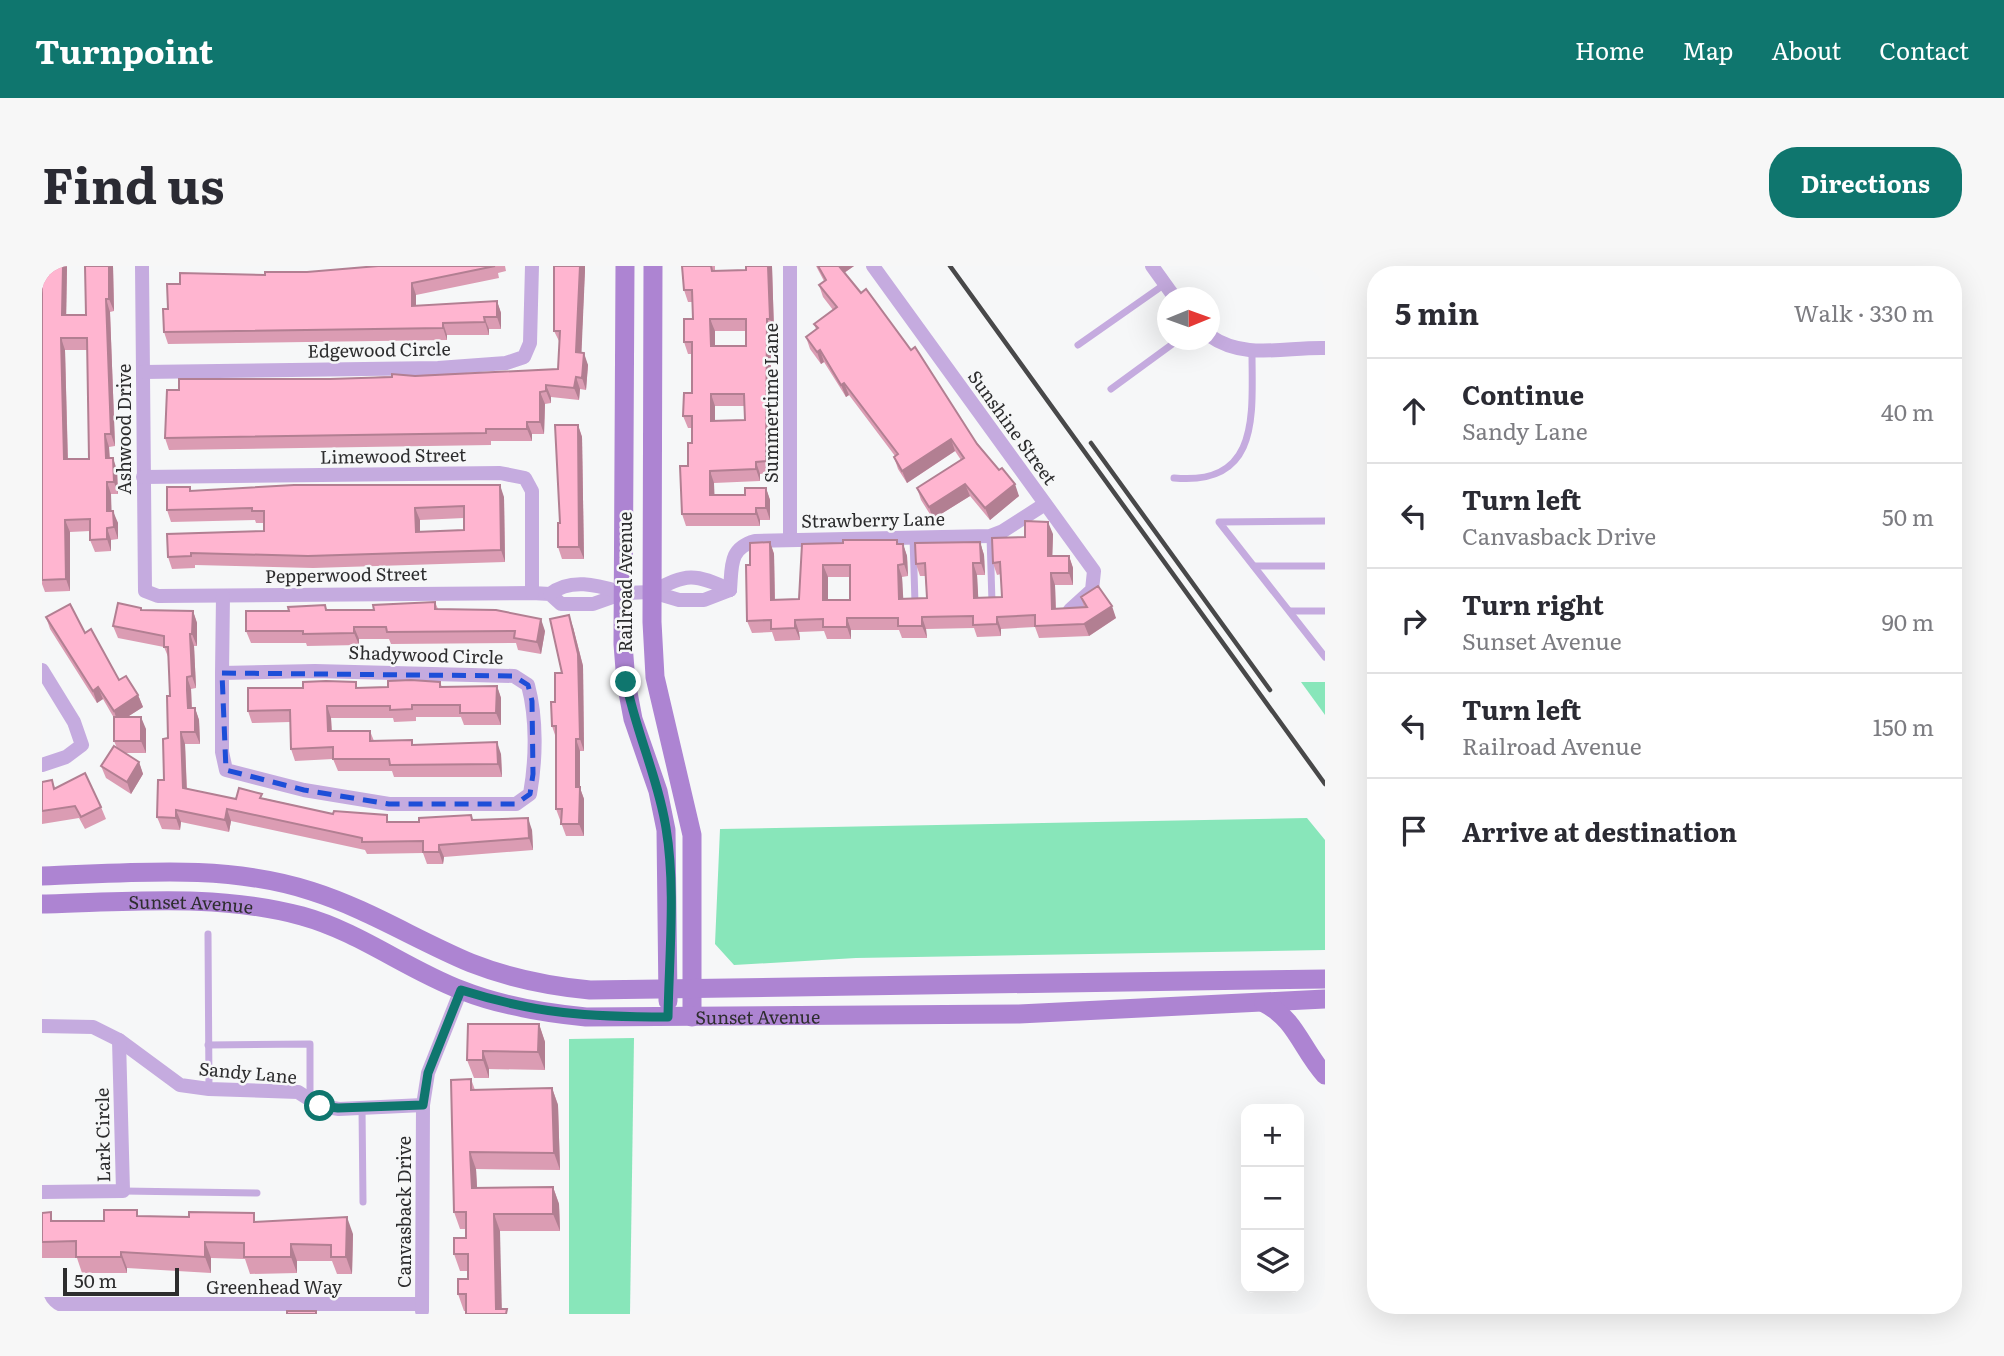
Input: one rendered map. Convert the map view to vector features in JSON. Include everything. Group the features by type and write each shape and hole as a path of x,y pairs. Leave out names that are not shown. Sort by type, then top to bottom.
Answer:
{"main road":[{"name":"Railroad Avenue","path":"625,266 626,682 634,719 658,791 666,830 668,1017"},
{"name":"Railroad Avenue","path":"653,266 654,677 692,835 692,1017"},
{"name":"Sunset Avenue","path":"42,876 209,872 259,878 309,890 366,910 474,964 526,980 590,990 1325,979"},
{"name":"Sunset Avenue","path":"42,904 206,900 253,905 303,916 350,932 461,990 520,1008 586,1017 1019,1014 1325,999"},
{"path":"1299,980 1301,1040"},
{"path":"1264,1003 1290,1022 1308,1056 1325,1075"}],"street":[{"name":"Ashwood Drive","path":"142,266 145,591"},
{"name":"Edgewood Circle","path":"143,372 438,368 506,363 524,357 530,342 532,266"},
{"name":"Summertime Lane","path":"790,266 790,539"},
{"name":"Sunshine Street","path":"873,266 1094,571 1092,590 1070,610"},
{"path":"1152,266 1167,287"},
{"path":"1220,344 1226,348 1252,352 1325,348"},
{"name":"Limewood Street","path":"143,477 500,473 525,478 532,491 532,593"},
{"name":"Strawberry Lane","path":"730,590 732,557 742,545 790,539 990,536 1003,531 1045,504"},
{"path":"652,592 680,577 704,577 730,590"},
{"name":"Pepperwood Street","path":"145,591 158,596 402,592 550,594 561,585 582,584 624,593 652,592"},
{"path":"652,592 679,600 704,600 730,590"},
{"name":"Shadywood Circle","path":"222,673 315,671 514,676 528,685 532,701 533,774 530,794 516,804 389,804 304,790 226,770 222,752 222,673 223,596"},
{"path":"42,670 74,722 82,745 66,757 42,765"},
{"name":"Canvasback Drive","path":"422,1309 423,1105 428,1073 461,990"},
{"name":"Sandy Lane","path":"42,1027 93,1027 119,1040 180,1084 209,1089 298,1092 320,1106 362,1108 423,1105"},
{"name":"Lark Circle","path":"42,1192 123,1191 119,1040"},
{"name":"Greenhead Way","path":"42,1304 250,1310 422,1309"}],"lane":[{"path":"1078,345 1165,284"},
{"path":"1111,389 1164,350"},
{"path":"1174,478 1193,480 1231,466 1244,447 1250,434 1252,352"},
{"path":"1325,522 1219,522 1325,657"},
{"path":"990,536 992,603"},
{"path":"913,537 915,603"},
{"path":"1254,566 1325,565"},
{"path":"1290,611 1325,611"},
{"path":"208,934 209,1089"},
{"path":"208,1045 310,1044 310,1100"},
{"path":"362,1108 363,1202"},
{"path":"123,1191 257,1193"}],"highlighted area":[{"path":"222,673 514,676 528,685 532,701 533,774 530,794 516,804 389,804 304,790 226,770"}],"green space":[{"path":"1301,682 1325,682 1325,715"},
{"path":"1307,818 1325,840 1325,950 856,958 734,965 715,944 720,829"},
{"path":"634,1038 630,1314 569,1314 569,1039"}],"building":[{"path":"42,266 63,266 62,315 86,315 85,266 109,266 109,299 106,299 111,434 105,434 106,458 113,458 114,482 107,482 107,511 113,511 114,527 107,528 107,539 90,540 90,519 65,520 66,579 42,580","holes":["61,338 87,338 89,459 64,459"]},
{"path":"378,266 495,266 412,283 412,306 497,301 497,317 484,317 485,322 443,323 443,328 164,332 163,309 168,309 167,284 180,284 180,273 265,275 265,272 307,272"},
{"path":"554,266 580,266 576,352 584,353 582,378 576,377 574,388 546,385 546,391 540,392 540,422 527,422 527,429 486,429 486,433 165,438 167,390 179,390 179,379 330,379 392,377 392,374 415,376 558,369 560,331 554,331"},
{"path":"682,266 711,266 712,271 768,266 770,319 767,319 766,461 756,462 756,469 710,471 710,495 745,495 745,488 766,488 766,508 756,508 756,514 682,514 680,466 688,466 688,443 692,443 692,416 683,416 684,393 692,393 692,342 684,342 684,319 693,319 692,290 684,290","holes":["710,319 746,319 746,346 711,346","711,394 744,394 745,420 711,421"]},
{"path":"818,266 839,266 861,293 866,289 911,350 915,347 977,444 1015,484 985,508 965,484 929,507 917,488 964,458 951,439 902,471 894,457 898,454 844,383 841,385 820,350 817,352 806,337 818,328 814,324 837,307 819,285 826,280"},
{"path":"555,425 578,425 579,547 558,547 560,523"},
{"path":"294,485 500,485 501,550 308,556 191,553 191,556 168,557 167,534 264,531 264,511 252,511 252,508 167,510 167,487 190,487 190,491","holes":["464,506 464,530 416,532 415,508"]},
{"path":"1025,521 1048,522 1048,556 1069,556 1069,573 1051,573 1052,609 1087,607 1081,597 1098,586 1112,606 1084,624 1035,626 1035,615 997,617 997,624 973,625 973,616 922,617 922,626 898,626 898,618 847,618 847,627 823,627 823,619 795,620 795,628 771,629 771,620 747,621 746,565 750,565 750,543 770,542 771,600 799,599 802,544 843,543 843,540 897,540 897,544 903,544 904,564 898,565 899,599 927,598 925,563 916,564 915,543 980,542 981,563 973,563 974,598 1002,597 1000,562 993,563 992,538 1025,537","holes":["823,565 850,565 850,600 823,600"]},
{"path":"435,602 435,609 496,610 541,619 537,642 514,638 515,631 387,632 386,627 354,627 354,633 246,631 246,611 289,611 288,607 325,605 326,610 374,610 373,605"},
{"path":"118,603 141,610 193,611 190,634 192,676 187,677 187,690 188,708 195,708 195,732 181,732 183,788 236,799 239,788 262,794 260,798 333,814 334,811 387,815 387,822 419,822 419,818 471,815 472,820 528,818 529,838 439,845 439,852 423,852 423,841 362,842 362,838 227,809 225,820 176,810 176,818 157,817 158,780 164,780 163,739 168,738 168,647 164,647 164,636 113,626"},
{"path":"70,604 85,633 91,629 119,680 126,676 138,695 114,711 98,687 93,691 46,617"},
{"path":"569,615 578,654 580,739 576,739 576,787 580,787 579,824 561,824 562,809 556,809 556,726 552,726 551,702 555,702 555,673 562,673 550,619"},
{"path":"326,681 356,682 356,688 388,687 388,681 440,682 440,687 497,686 496,713 460,713 460,705 412,705 412,709 390,710 390,706 327,706 328,731 370,731 370,741 412,740 412,745 497,742 498,764 390,765 389,759 333,759 333,747 291,749 290,710 248,711 248,688 303,688 303,682"},
{"path":"114,717 141,717 141,741 114,741"},
{"path":"114,746 139,762 127,782 101,766"},
{"path":"85,773 101,807 81,817 75,806 42,811 42,782 52,780 54,789"},
{"path":"468,1024 539,1024 538,1052 483,1051 483,1060 467,1060"},
{"path":"471,1079 471,1090 552,1088 554,1153 470,1152 472,1188 553,1187 553,1214 494,1214 496,1309 507,1309 506,1314 466,1314 466,1294 458,1294 458,1279 468,1279 468,1254 454,1254 454,1238 466,1238 466,1212 454,1212 451,1080"},
{"path":"104,1210 137,1210 137,1216 189,1217 189,1212 254,1213 254,1222 347,1217 346,1257 331,1257 331,1245 291,1244 291,1257 244,1257 244,1243 205,1242 205,1257 121,1252 121,1257 76,1257 76,1241 42,1242 42,1213 51,1212 51,1221 104,1221"},
{"path":"287,1311 316,1311 316,1314 287,1314"}],"railway":[{"path":"950,266 1325,784"},
{"path":"1091,443 1270,690"}],"route":[{"path":"320,1106 362,1108 423,1105 428,1073 461,990 520,1008 555,1014 586,1017 668,1017 669,856 666,830 658,791 634,719 626,682"}]}
